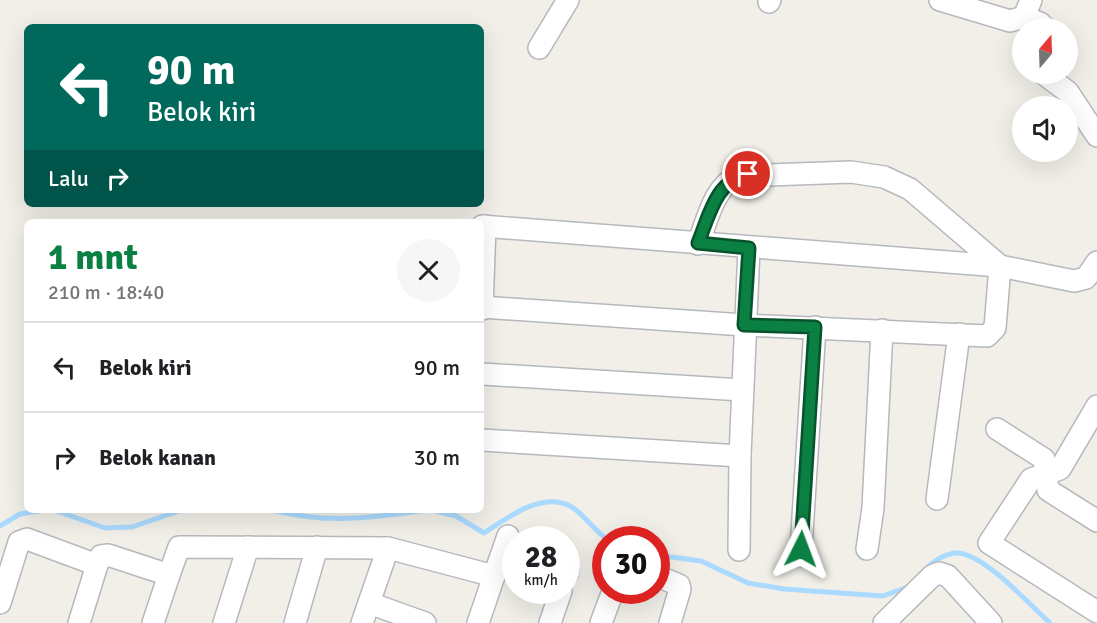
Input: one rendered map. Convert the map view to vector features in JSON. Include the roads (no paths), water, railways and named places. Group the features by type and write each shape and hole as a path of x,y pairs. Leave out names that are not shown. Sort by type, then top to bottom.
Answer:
{"street":[{"path":"539,48 568,0"},
{"path":"940,0 1010,21 1027,8"},
{"path":"1057,84 1068,93 1097,136"},
{"path":"698,243 717,197 734,178 748,174 851,172 884,177 910,189 1000,266"},
{"path":"484,226 1000,266 1078,280 1086,278 1097,262"},
{"path":"739,550 744,325 749,248"},
{"path":"484,308 744,325 992,335 995,328 1000,266"},
{"path":"801,549 815,327"},
{"path":"867,549 873,508 882,330"},
{"path":"936,499 959,334"},
{"path":"484,374 742,390"},
{"path":"1094,419 1060,470 1031,479 989,543 1097,612"},
{"path":"997,429 1044,459 1048,490 1097,521"},
{"path":"484,440 740,456"},
{"path":"0,603 22,540 97,565"},
{"path":"153,623 179,547 388,548 494,576"},
{"path":"295,623 317,547"},
{"path":"224,623 248,548"},
{"path":"388,548 366,613 425,623"},
{"path":"478,623 502,553"},
{"path":"79,623 101,556 108,555 169,575"},
{"path":"892,620 932,576 944,574 991,623"},
{"path":"670,581 679,585 680,589 670,623"},
{"path":"550,623 557,604"},
{"path":"602,623 609,604"}],"waterway":[{"path":"444,513 456,516 484,533 525,508 548,502 559,502 575,509 593,526"},
{"path":"0,526 20,514 26,513"},
{"path":"62,513 105,528 132,527 173,513"},
{"path":"287,513 330,518 403,513"},
{"path":"925,570 949,554 958,553 969,556 993,571 1050,623"},
{"path":"670,557 701,561 748,583 784,589 883,596 908,587"}]}
